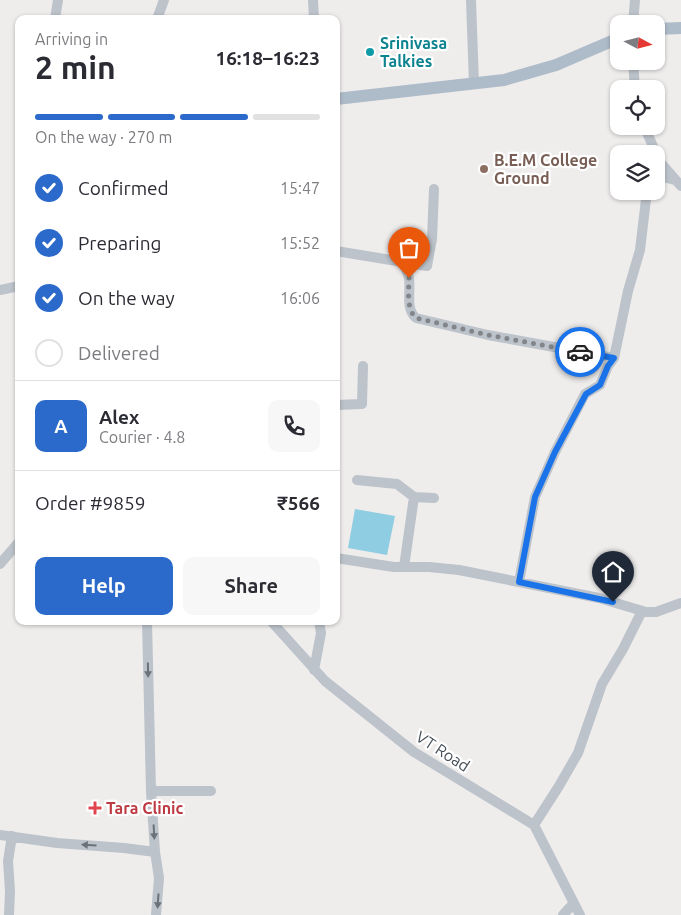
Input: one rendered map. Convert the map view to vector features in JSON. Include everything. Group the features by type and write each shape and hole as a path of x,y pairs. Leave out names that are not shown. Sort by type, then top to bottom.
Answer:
{"main road":[{"path":"665,29 681,28"},
{"path":"340,99 504,80 536,72 610,42"}],"street":[{"path":"56,15 58,0"},
{"path":"158,15 164,0"},
{"path":"313,0 314,15"},
{"path":"471,0 474,84"},
{"path":"634,15 635,0"},
{"path":"648,135 660,162 679,183"},
{"path":"665,178 679,183"},
{"path":"340,252 427,266 432,239 434,189"},
{"path":"519,582 535,497 555,452 586,394 600,385 608,366 614,358 628,291 640,250 646,200"},
{"path":"403,262 409,278 410,309 412,315 416,318 488,335 614,358"},
{"path":"0,290 15,287"},
{"path":"340,405 362,404 363,366"},
{"path":"357,480 397,484 414,497 434,498"},
{"path":"404,567 414,497"},
{"path":"0,564 15,547"},
{"path":"340,559 394,567 459,570 599,598 642,611 656,612 681,603"},
{"path":"580,915 534,825 578,753 602,684 624,649 642,611"},
{"path":"147,625 151,790 155,852 159,878 156,915"},
{"name":"VT Road","path":"275,625 325,682 414,752 534,825"},
{"path":"314,670 321,634 320,625"},
{"path":"151,790 211,791"},
{"path":"0,835 57,843 155,852"},
{"path":"9,915 8,861 12,836"},
{"path":"562,915 574,903"}],"water":[{"path":"355,509 395,516 387,555 348,548"}],"way so far":[{"path":"409,278 410,309 412,315 416,318 488,335 580,352"}],"place":[{"name":"Srinivasa Talkies","path":"370,52"},
{"name":"B.E.M College Ground","path":"484,169"},
{"name":"Tara Clinic","path":"95,808"}],"route":[{"path":"580,352 614,358 608,366 600,385 586,394 555,452 535,497 519,582 613,602"}]}
